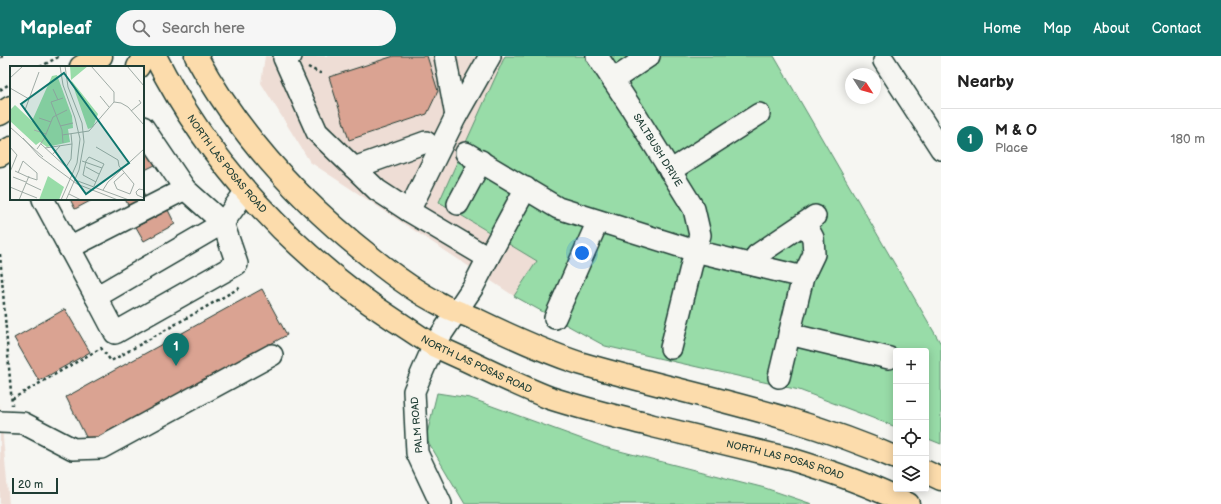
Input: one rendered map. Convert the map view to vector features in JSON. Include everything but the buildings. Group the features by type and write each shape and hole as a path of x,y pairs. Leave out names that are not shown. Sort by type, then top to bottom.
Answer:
{"main road":[{"path":"83,66 101,56"},
{"path":"139,66 144,56"},
{"name":"NORTH LAS POSAS ROAD","path":"155,56 170,86 198,129 246,191 286,233 337,279 370,304 434,345 506,380 550,397 590,410 790,459 864,484 908,504"},
{"path":"196,56 220,94 257,146 288,182 335,228 383,267 416,290 440,304 547,352 579,363 821,429 867,445 893,457"},
{"path":"0,114 10,108"},
{"path":"0,155 10,149"},
{"path":"929,474 941,480"}],"street":[{"path":"291,56 284,58 316,132 376,190 488,258"},
{"path":"445,56 456,116"},
{"path":"410,211 456,116 490,56"},
{"name":"SALTBUSH DRIVE","path":"597,56 694,209 700,235 671,348"},
{"path":"613,80 649,56"},
{"path":"884,61 939,141"},
{"path":"670,171 759,114"},
{"path":"44,200 115,333 237,264 223,223 185,190 144,128"},
{"path":"354,168 426,142"},
{"path":"458,204 473,157 558,208 695,251 803,277"},
{"path":"456,311 473,287 526,188"},
{"path":"69,248 185,190"},
{"path":"96,297 223,223 246,191"},
{"path":"754,265 757,255 810,219 814,254 803,277 779,377"},
{"path":"555,318 598,221"},
{"name":"PALM ROAD","path":"441,504 417,453 414,391 434,345 456,311"},
{"path":"789,334 889,358"},
{"path":"6,422 23,423 73,449 100,448 272,355"}],"path":[{"path":"42,66 60,56"},
{"path":"0,90 10,84"},
{"path":"0,254 6,422"}],"shaded area":[{"path":"265,56 505,56 439,202 537,261 514,296 310,162 261,83"},
{"path":"0,404 6,471 9,504 0,504"}],"green space":[{"path":"505,56 774,56 941,344 941,444 929,439 929,348 893,348 893,426 799,390 605,346 514,296 537,261 439,202"},
{"path":"437,393 470,398 604,447 765,488 812,504 465,504 426,438"}],"place":[{"name":"M & O","path":"176,366"}]}
